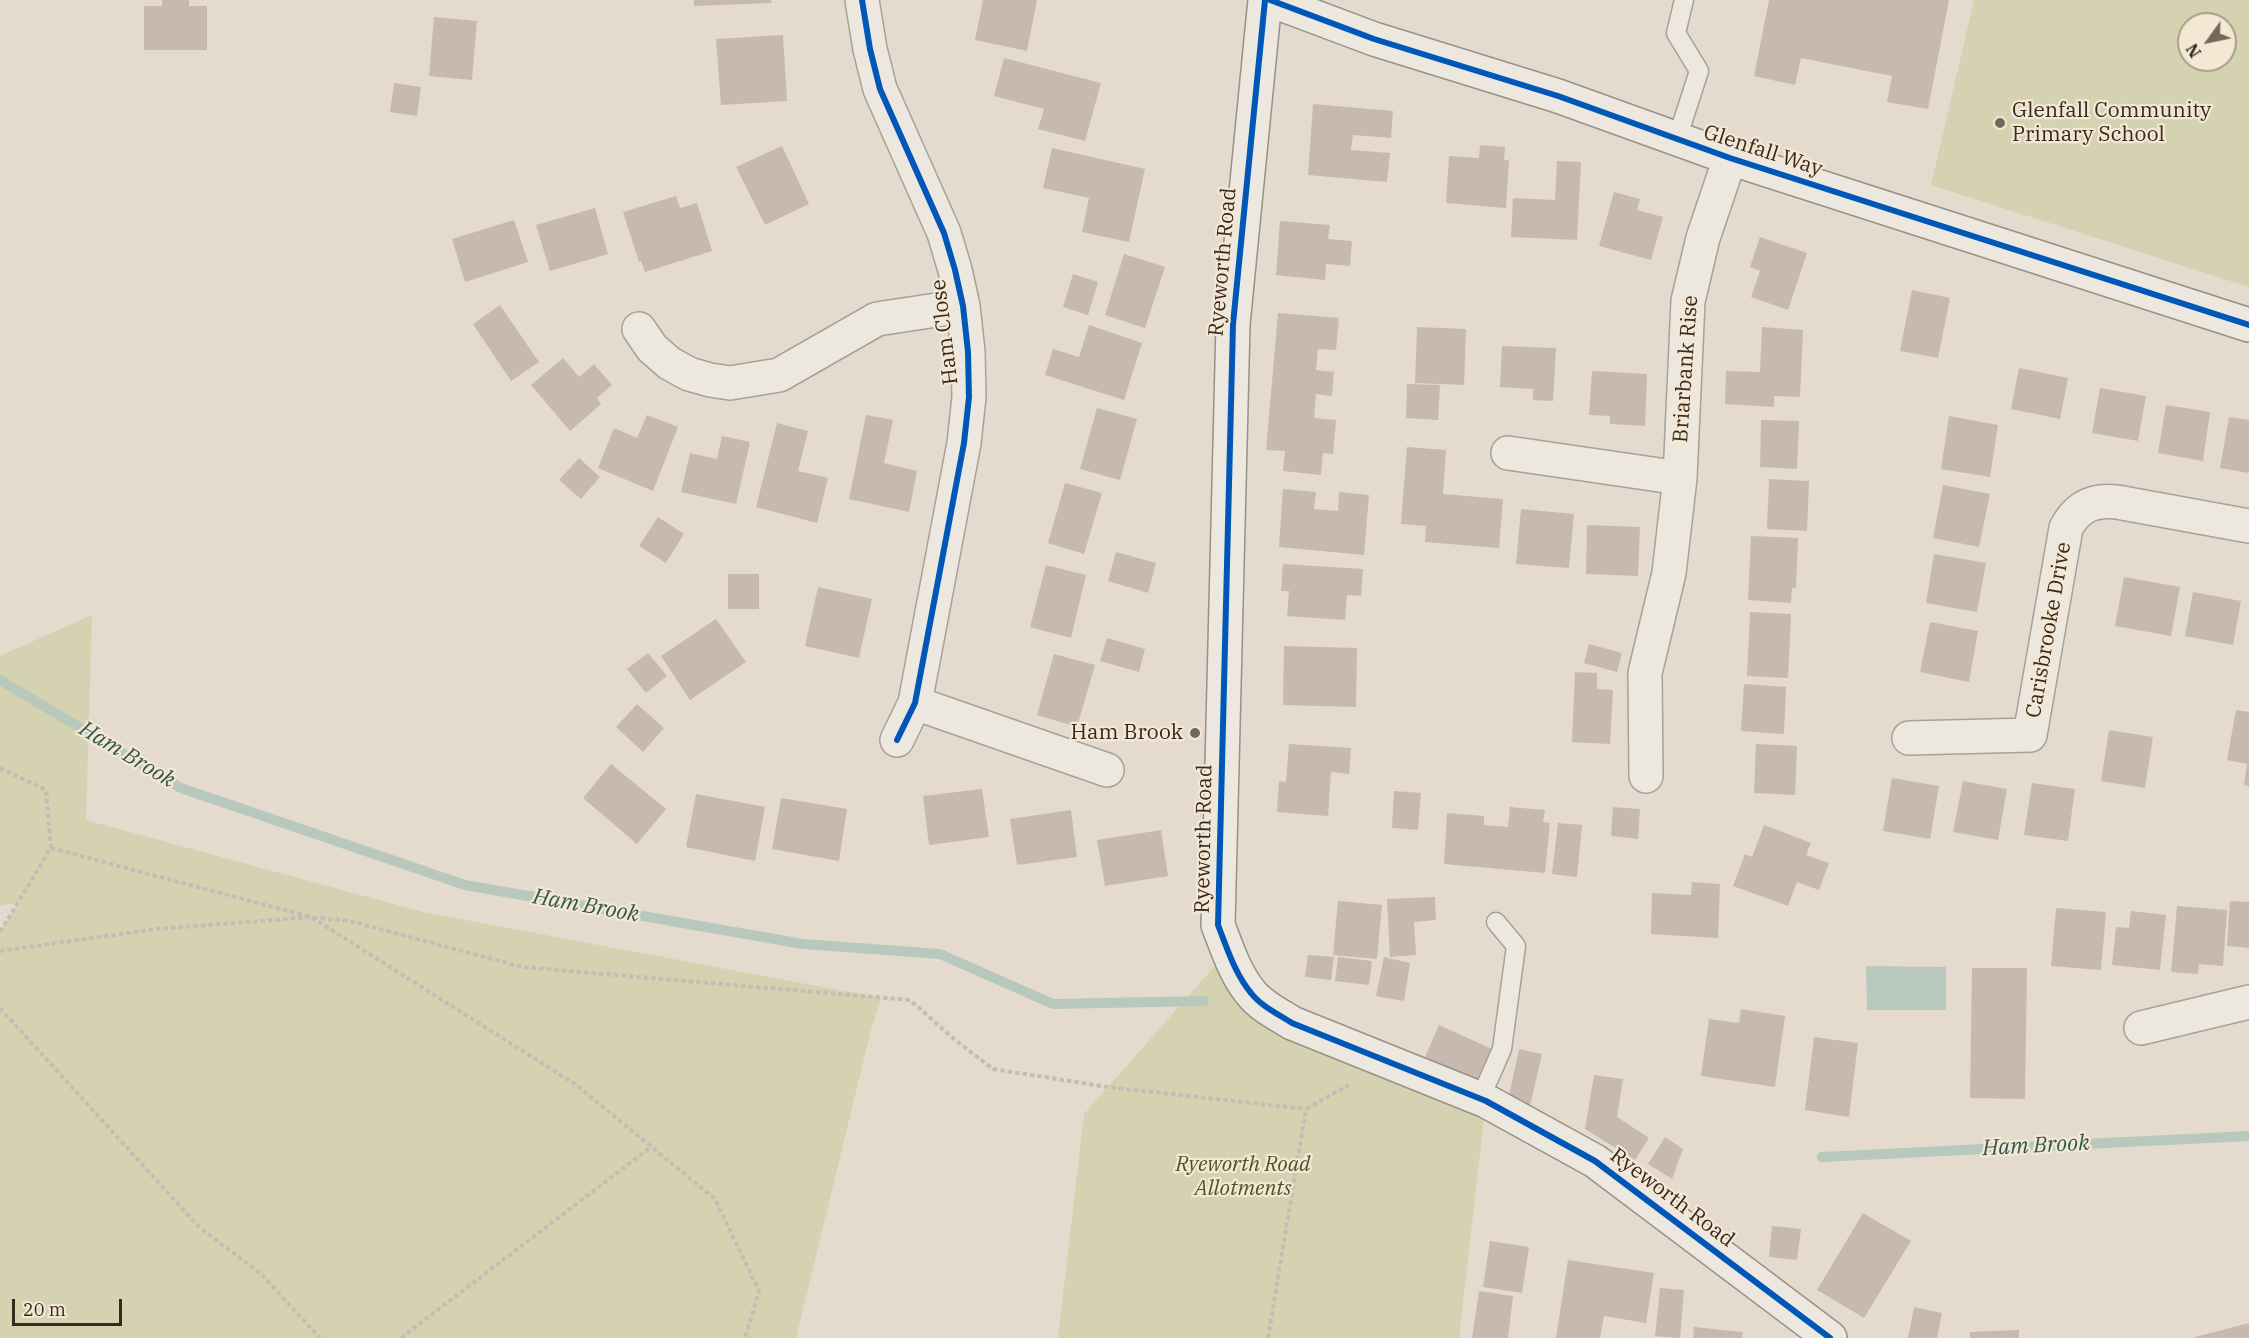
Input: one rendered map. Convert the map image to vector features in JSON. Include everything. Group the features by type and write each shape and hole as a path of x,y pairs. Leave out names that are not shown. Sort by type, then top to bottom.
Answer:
{"street":[{"name":"Ham Close","path":"862,0 870,49 880,89 944,233 963,306 968,352 969,397 964,443 915,703 897,740"},
{"name":"Ryeworth Road","path":"1265,0 1233,324 1218,925 1228,951 1251,994 1292,1023 1480,1099 1595,1161 1830,1338"},
{"name":"Glenfall Way","path":"1270,0 1374,39 1558,96 1730,158 2249,326"},
{"name":"Briarbank Rise","path":"1646,776 1645,673 1669,573 1680,478 1688,301 1703,238 1730,158"},
{"name":"Ham Close","path":"639,329 652,348 669,363 689,374 710,381 730,383 779,375 877,319 963,306"},
{"path":"1508,453 1680,478"},
{"name":"Carisbrooke Drive","path":"1909,738 2030,735 2066,528 2070,519 2085,506 2095,502 2116,502 2249,526"},
{"path":"915,703 1107,770"},
{"path":"2141,1028 2249,1002"}],"lane":[{"path":"1677,139 1699,71 1676,33 1684,0"},
{"path":"1480,1099 1502,1049 1516,946 1496,922"}],"path":[{"path":"0,768 46,790 51,848 0,932"},
{"path":"51,848 311,917 350,921 522,967 910,1000 955,1040 993,1069 1108,1087 1306,1109 1351,1083 1363,1053"},
{"path":"0,951 157,929 311,917 575,1084 715,1199 759,1292 745,1338"},
{"path":"0,1008 199,1227 261,1274 320,1338"},
{"path":"1268,1338 1306,1109"},
{"path":"401,1338 651,1147"}],"green space":[{"path":"1974,0 2249,0 2249,287 1931,185"},
{"path":"92,615 86,820 423,912 881,998 871,1030 796,1338 0,1338 0,932 19,902 0,906 0,656"},
{"name":"Ryeworth Road Allotments","path":"1228,951 1243,980 1486,1101 1459,1338 1058,1338 1084,1114"}],"shaded area":[{"path":"1866,966 1946,967 1946,1010 1867,1010"}],"building":[{"path":"162,0 189,0 189,6 207,6 207,50 144,50 144,6 162,6"},
{"path":"694,0 771,0 772,3 694,6"},
{"path":"983,0 1037,0 1027,51 975,40"},
{"path":"1769,0 1949,0 1928,109 1887,102 1892,76 1801,58 1795,85 1754,76"},
{"path":"434,17 477,21 472,80 429,76"},
{"path":"783,35 787,101 721,105 716,39"},
{"path":"1004,58 1101,83 1085,141 1038,129 1044,109 994,96"},
{"path":"394,83 421,87 417,116 390,112"},
{"path":"1313,104 1393,111 1391,138 1353,135 1351,150 1390,153 1387,182 1308,175"},
{"path":"1480,145 1505,147 1504,160 1509,160 1506,208 1446,203 1449,156 1479,158"},
{"path":"782,146 809,204 765,225 736,167"},
{"path":"1052,148 1145,169 1129,242 1082,232 1089,198 1043,188"},
{"path":"1557,161 1581,162 1577,240 1511,237 1513,198 1555,200"},
{"path":"1614,192 1640,199 1637,210 1663,217 1651,260 1599,246"},
{"path":"676,196 680,208 697,203 712,251 645,272 641,261 639,262 623,212"},
{"path":"595,208 608,254 550,271 536,225"},
{"path":"514,220 528,262 465,282 452,239"},
{"path":"1280,221 1330,225 1328,239 1352,241 1350,266 1326,264 1325,280 1276,275"},
{"path":"1760,237 1807,253 1788,310 1751,297 1760,271 1750,267"},
{"path":"1124,254 1165,267 1145,328 1105,315"},
{"path":"1073,274 1098,282 1088,315 1063,307"},
{"path":"1912,290 1950,298 1938,358 1900,351"},
{"path":"500,305 539,362 511,381 473,324"},
{"path":"1278,313 1339,318 1336,350 1318,349 1316,370 1334,372 1332,396 1316,394 1314,418 1336,420 1333,454 1323,453 1321,475 1283,471 1285,451 1266,450"},
{"path":"1089,325 1142,343 1124,400 1045,375 1053,349 1079,357"},
{"path":"1417,327 1466,329 1464,385 1415,383"},
{"path":"1762,327 1803,330 1800,397 1774,396 1774,407 1725,404 1726,371 1760,372"},
{"path":"1502,346 1556,348 1553,401 1533,400 1533,389 1500,387"},
{"path":"563,358 579,377 594,364 612,385 597,398 601,404 570,431 531,385"},
{"path":"2019,368 2068,378 2060,419 2011,409"},
{"path":"1592,371 1647,374 1645,426 1610,424 1610,416 1589,415"},
{"path":"1407,384 1440,385 1438,420 1406,418"},
{"path":"2100,388 2146,396 2138,441 2092,433"},
{"path":"2166,405 2210,412 2203,461 2158,453"},
{"path":"1097,408 1137,419 1120,480 1080,469"},
{"path":"647,415 678,427 653,491 598,468 614,428 637,438"},
{"path":"866,415 893,420 884,463 917,471 909,512 849,499"},
{"path":"1949,416 1998,425 1990,477 1941,469"},
{"path":"2229,417 2249,420 2249,473 2220,468"},
{"path":"1761,420 1799,421 1797,469 1760,467"},
{"path":"777,423 808,431 798,471 828,478 817,523 756,507"},
{"path":"722,436 750,442 736,504 681,492 690,453 717,459"},
{"path":"1407,447 1446,450 1443,494 1503,499 1499,548 1425,542 1426,526 1401,524"},
{"path":"579,458 600,477 581,499 559,480"},
{"path":"1769,479 1809,481 1807,531 1767,529"},
{"path":"1065,483 1102,493 1084,554 1048,543"},
{"path":"1943,485 1990,494 1979,547 1933,538"},
{"path":"1283,489 1316,492 1314,509 1338,511 1339,492 1369,495 1364,555 1279,547"},
{"path":"1521,509 1574,514 1569,568 1516,564"},
{"path":"658,517 684,534 666,563 639,546"},
{"path":"1587,525 1640,527 1638,576 1586,574"},
{"path":"1751,536 1798,538 1796,588 1792,588 1791,603 1748,600"},
{"path":"1116,552 1156,563 1148,593 1108,581"},
{"path":"1934,554 1986,563 1977,612 1926,603"},
{"path":"1283,564 1363,569 1361,596 1347,595 1345,620 1287,616 1289,591 1281,591"},
{"path":"1046,565 1086,575 1071,638 1030,627"},
{"path":"728,574 759,574 759,609 728,609"},
{"path":"2124,577 2180,587 2171,636 2115,626"},
{"path":"818,587 872,599 859,658 805,646"},
{"path":"2193,592 2241,601 2233,645 2185,636"},
{"path":"1750,612 1791,614 1788,678 1747,676"},
{"path":"716,619 746,662 690,700 661,656"},
{"path":"1930,622 1978,631 1969,682 1920,672"},
{"path":"1107,638 1145,649 1139,672 1100,661"},
{"path":"1589,644 1622,653 1617,672 1584,663"},
{"path":"1284,646 1357,648 1356,707 1283,705"},
{"path":"648,653 667,676 646,693 627,669"},
{"path":"1054,654 1095,665 1077,727 1037,715"},
{"path":"1575,672 1597,673 1597,689 1613,690 1610,744 1572,742"},
{"path":"1744,684 1786,687 1784,734 1741,731"},
{"path":"637,704 664,728 643,752 616,727"},
{"path":"2236,710 2249,712 2249,786 2244,785 2247,764 2227,760"},
{"path":"2109,730 2153,737 2145,788 2101,781"},
{"path":"1289,744 1351,748 1349,774 1331,772 1328,816 1277,812 1279,781 1286,782"},
{"path":"1756,744 1797,746 1795,795 1754,793"},
{"path":"611,764 666,809 637,844 583,798"},
{"path":"1892,778 1939,786 1930,839 1883,831"},
{"path":"1963,781 2007,789 1998,840 1953,832"},
{"path":"2032,783 2075,789 2068,841 2024,835"},
{"path":"982,789 989,837 929,845 923,796"},
{"path":"1394,791 1421,793 1418,830 1392,828"},
{"path":"696,794 765,807 755,861 686,847"},
{"path":"781,798 847,809 839,861 772,849"},
{"path":"1510,807 1545,810 1543,822 1550,823 1545,873 1444,864 1447,813 1484,816 1484,825 1508,827"},
{"path":"1613,807 1640,809 1638,839 1611,836"},
{"path":"1071,810 1077,857 1017,865 1010,819"},
{"path":"1558,823 1582,825 1577,877 1552,874"},
{"path":"1764,825 1811,843 1806,855 1829,863 1819,890 1797,882 1788,906 1733,886 1745,854 1752,857"},
{"path":"1161,830 1168,876 1105,886 1097,840"},
{"path":"1692,882 1720,884 1718,938 1651,934 1652,893 1691,895"},
{"path":"1435,897 1436,920 1414,922 1416,955 1390,957 1387,899"},
{"path":"1338,901 1382,905 1377,959 1333,955"},
{"path":"2230,901 2249,902 2249,948 2227,946"},
{"path":"2177,906 2227,910 2223,966 2199,964 2198,974 2171,972"},
{"path":"2056,908 2106,912 2101,970 2051,966"},
{"path":"2131,911 2166,915 2160,970 2112,965 2116,927 2129,928"},
{"path":"1308,955 1334,957 1331,980 1305,977"},
{"path":"1338,957 1372,961 1369,985 1335,981"},
{"path":"1384,957 1410,963 1404,1001 1376,996"},
{"path":"1972,968 2027,968 2025,1099 1970,1098"},
{"path":"1741,1009 1785,1016 1775,1087 1701,1076 1709,1019 1739,1023"},
{"path":"1439,1025 1492,1049 1478,1080 1425,1057"},
{"path":"1814,1037 1858,1043 1849,1117 1805,1110"},
{"path":"1519,1049 1542,1054 1530,1106 1509,1096"},
{"path":"1594,1075 1623,1079 1617,1117 1649,1138 1635,1160 1585,1129"},
{"path":"1665,1137 1683,1149 1672,1179 1648,1164"},
{"path":"1863,1213 1911,1241 1864,1318 1817,1290"},
{"path":"1772,1226 1801,1229 1797,1260 1769,1257"},
{"path":"1490,1241 1529,1247 1522,1293 1483,1287"},
{"path":"1568,1260 1654,1273 1646,1323 1604,1316 1600,1338 1556,1338"},
{"path":"1660,1288 1684,1290 1680,1338 1655,1336"},
{"path":"1479,1291 1513,1296 1508,1338 1472,1338"},
{"path":"1914,1307 1942,1313 1937,1338 1908,1338"},
{"path":"2249,1323 2249,1338 2195,1338 2195,1337"},
{"path":"1694,1327 1743,1332 1742,1338 1693,1338"},
{"path":"2019,1330 2019,1338 1970,1338 1970,1332"}],"waterway":[{"name":"Ham Brook","path":"0,680 181,788 465,885 803,944 940,954 1053,1004 1204,1001"},
{"name":"Ham Brook","path":"1822,1157 2249,1136"}],"cycle path":[{"path":"862,0 870,49 880,89 944,233 963,306 968,352 969,397 964,443 915,703 897,740"},
{"path":"1265,0 1233,324 1218,925 1232,960 1240,978 1255,998 1292,1023 1486,1101 1595,1161 1830,1338"},
{"path":"1270,0 1374,39 1558,96 1730,158 2249,325"}],"place":[{"name":"Glenfall Community Primary School","path":"2000,123"},
{"name":"Ham Brook","path":"1195,733"}]}
